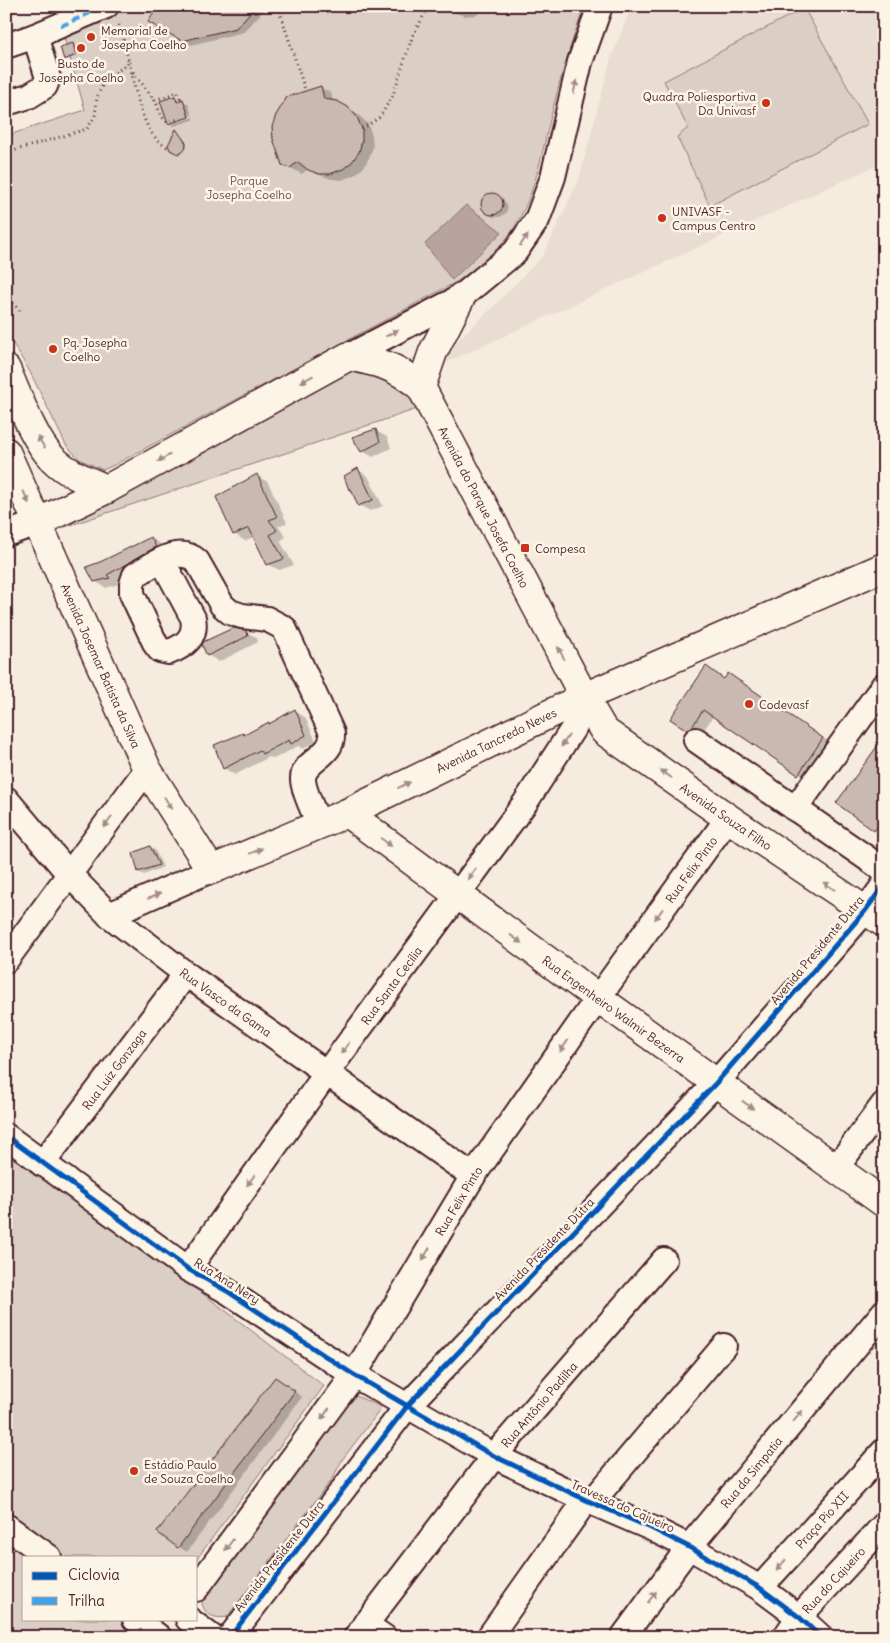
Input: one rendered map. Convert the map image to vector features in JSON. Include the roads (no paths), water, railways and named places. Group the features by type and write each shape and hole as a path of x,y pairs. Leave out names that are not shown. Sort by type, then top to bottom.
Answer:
{"main road":[{"path":"422,387 433,352 461,296"},
{"path":"37,523 107,489 349,356"},
{"name":"Avenida do Parque Josefa Coelho","path":"349,356 379,362 401,371 422,387 584,697"},
{"path":"6,369 36,436 52,459 75,476 107,489"},
{"name":"Avenida Josemar Batista da Silva","path":"6,452 147,769 211,870"},
{"name":"Avenida Tancredo Neves","path":"211,870 347,813 584,697 884,567"},
{"name":"Avenida Souza Filho","path":"584,697 604,731 874,917"},
{"name":"Rua Engenheiro Walmir Bezerra","path":"347,813 598,998 884,1202"}],"street":[{"path":"349,356 461,296 515,252 537,220 554,177 580,62 600,6"},
{"path":"6,46 61,26 111,11"},
{"path":"6,103 29,96 45,86 48,78 35,36"},
{"path":"6,534 37,523"},
{"path":"162,560 183,554 192,556 197,561 222,604 230,612 242,616 267,619 284,628 332,733 333,740 330,747 306,771 303,779 319,824"},
{"path":"796,809 884,684"},
{"name":"Rua Santa Cecília","path":"188,1269 326,1074 525,803 576,724 584,697"},
{"path":"696,740 884,870"},
{"path":"6,960 147,769"},
{"name":"Rua Vasco da Gama","path":"6,799 70,874 109,915 186,974 473,1176"},
{"name":"Rua Felix Pinto","path":"198,1586 354,1375 473,1176 728,818"},
{"name":"Avenida Tancredo Neves","path":"109,915 211,870"},
{"name":"Avenida Presidente Dutra","path":"230,1637 408,1405 874,917 884,885"},
{"name":"Rua Luiz Gonzaga","path":"42,1164 186,974"},
{"path":"836,1168 884,1104"},
{"name":"Rua Ana Nery","path":"6,1136 188,1269 227,1291 354,1375 408,1405"},
{"name":"Rua Antônio Padilha","path":"368,1632 494,1456 664,1260"},
{"name":"Rua da Simpatia","path":"623,1637 689,1547 884,1312"},
{"path":"489,1637 589,1502 724,1346"},
{"name":"Travessa do Cajueiro","path":"408,1405 494,1456 589,1502 689,1547 760,1588 799,1617 821,1637"},
{"name":"Praça Pio XII","path":"760,1588 884,1451"},
{"name":"Rua do Cajueiro","path":"784,1637 799,1617 884,1525"},
{"path":"6,1526 48,1556"},
{"path":"136,1620 160,1637 173,1620"},
{"path":"189,1620 212,1637"}],"place":[{"name":"Memorial de Josepha Coelho","path":"91,37"},
{"name":"Busto de Josepha Coelho","path":"81,48"},
{"name":"Quadra Poliesportiva Da Univasf","path":"766,103"},
{"name":"UNIVASF - Campus Centro","path":"662,218"},
{"name":"Pq. Josepha Coelho","path":"53,349"},
{"name":"Compesa","path":"525,548"},
{"name":"Codevasf","path":"749,704"},
{"name":"Estádio Paulo de Souza Coelho","path":"134,1471"}],"park label":[{"name":"Parque Josepha Coelho","path":"249,187"}]}
